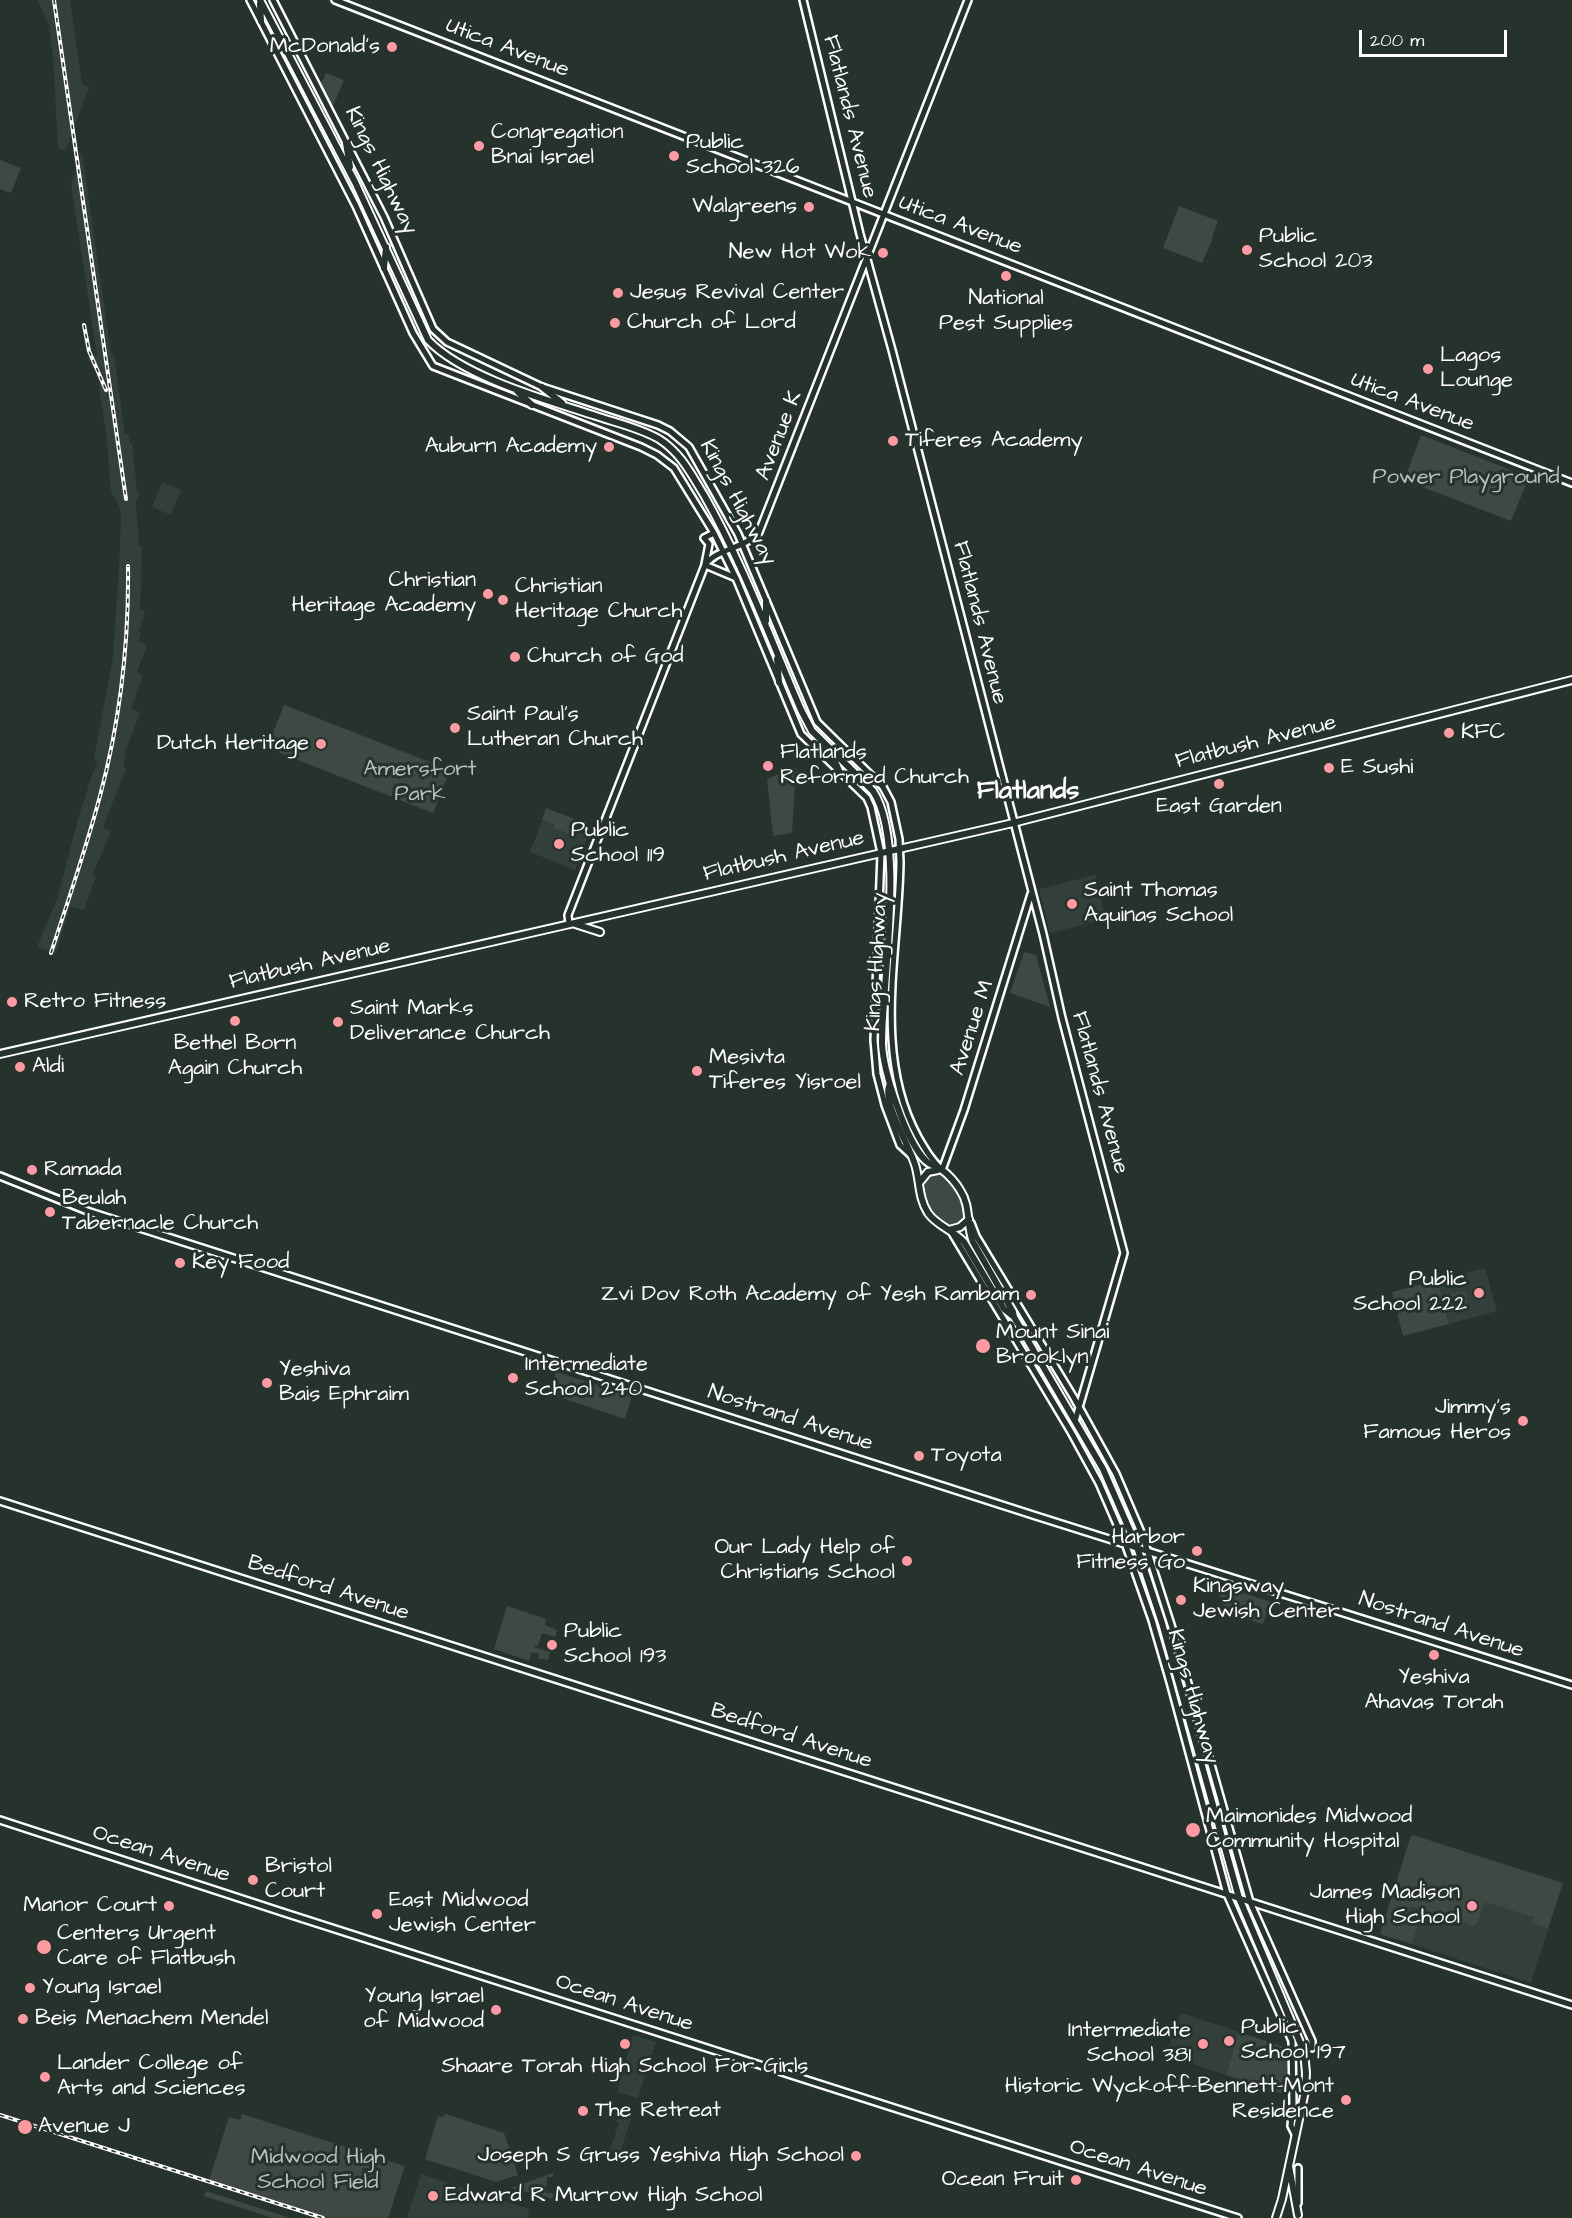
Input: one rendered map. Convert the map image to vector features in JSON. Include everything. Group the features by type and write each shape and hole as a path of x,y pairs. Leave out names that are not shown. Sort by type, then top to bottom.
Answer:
{"main road":[{"name":"Kings Highway","path":"250,0 356,206 414,336 434,366 657,455 674,468 724,552 801,734 867,798 881,853 874,1040 878,1083 902,1149 913,1157"},
{"name":"Kings Highway","path":"260,0 351,174 428,340 440,353 450,359 512,387 637,429 659,439 684,461 733,549 812,731 873,791 878,800 890,851 882,1044 889,1086 919,1152 927,1162 942,1170"},
{"path":"260,0 261,21"},
{"name":"Kings Highway","path":"273,0 384,217 433,329 447,342 542,387 658,425 681,438 689,447 743,545 817,722 883,787 891,802 900,849 899,914 891,1025 893,1058 910,1121 931,1159 961,1190 968,1206 970,1234 973,1242 1103,1469 1137,1547 1162,1623 1239,1898 1304,2052 1306,2073 1282,2199 1276,2218"},
{"name":"Utica Avenue","path":"335,0 1572,483"},
{"name":"Flatlands Avenue","path":"803,0 867,258 1124,1253 1079,1407"},
{"name":"Avenue K","path":"705,565 709,559 754,538 762,525 968,0"},
{"path":"346,143 351,174"},
{"path":"384,268 386,247"},
{"path":"512,387 532,405"},
{"path":"542,387 567,407"},
{"path":"600,932 572,924 568,915 705,565 709,544 704,538 714,532"},
{"path":"705,565 736,578"},
{"path":"766,601 766,625"},
{"path":"776,652 779,682"},
{"name":"Flatbush Avenue","path":"0,1054 1013,823 1572,680"},
{"path":"839,771 831,751 847,753"},
{"name":"Avenue M","path":"942,1170 962,1115 1031,894"},
{"name":"Kings Highway","path":"889,1086 888,1092 893,1112 913,1157 923,1204 939,1224 958,1236 969,1248 1004,1309 1014,1317"},
{"path":"919,1183 928,1172 942,1170"},
{"name":"Nostrand Avenue","path":"0,1176 90,1212 1572,1685"},
{"name":"Kings Highway","path":"969,1219 976,1236 1079,1407 1116,1474 1148,1551 1174,1634 1250,1902 1312,2040 1312,2048"},
{"path":"948,1230 957,1229 969,1219"},
{"name":"Kings Highway","path":"948,1230 962,1249 1071,1432 1099,1483 1125,1543 1172,1687 1227,1894 1292,2041 1291,2126 1295,2134"},
{"path":"1074,1421 1079,1407"},
{"name":"Bedford Avenue","path":"0,1501 1572,2005"},
{"name":"Ocean Avenue","path":"0,1820 1238,2218"},
{"path":"1289,2165 1298,2217"},
{"path":"1298,2168 1298,2217"}],"shaded area":[{"path":"38,0 70,0 82,84 89,87 66,150 58,148 49,26"},
{"path":"82,152 111,353 114,355 125,434 129,435 129,442 132,443 137,491 140,492 136,502 139,545 142,547 140,609 145,612 138,641 147,645 137,672 143,675 131,709 140,713 124,755 126,756 123,765 126,769 103,827 111,831 93,874 96,876 84,910 70,907 56,953 37,947 57,899 78,819 98,762 94,759 113,657 120,549 121,513 111,493 106,430 98,374 87,358 97,355 71,184"},
{"path":"162,482 181,490 171,515 152,507"},
{"name":"Public School 119","path":"542,821 578,834 583,822 592,826 575,870 530,852"},
{"name":"Saint Thomas Aquinas School","path":"1095,875 1106,919 1050,933 1039,889"},
{"name":"Public School 222","path":"1485,1268 1497,1311 1449,1324 1445,1309 1468,1301 1465,1290 1442,1296 1437,1280"},
{"name":"James Madison High School","path":"1411,1835 1563,1883 1531,1983 1380,1934"},
{"name":"Intermediate School 381","path":"1181,2013 1239,2032 1226,2075 1166,2055"},
{"path":"633,2035 656,2042 638,2098 617,2092"},
{"path":"621,2110 633,2113 619,2156 609,2153"},
{"name":"Edward R Murrow High School","path":"421,2174 529,2209 528,2218 407,2218"}],"green space":[{"path":"326,73 344,80 333,106 321,84"},
{"path":"0,160 21,168 11,193 0,189"},
{"path":"1179,206 1218,221 1202,263 1163,248"},
{"name":"Power Playground","path":"1421,435 1529,477 1511,521 1404,480"},
{"name":"Amersfort Park","path":"284,705 450,770 433,813 267,748"},
{"path":"796,767 792,833 773,836 767,779"},
{"path":"546,808 583,822 578,835 554,828 554,825 542,820"},
{"path":"1024,952 1036,955 1050,1007 1010,993"},
{"path":"934,1173 941,1176 955,1189 964,1205 965,1213 956,1226 948,1224 935,1214 926,1199 925,1183 928,1175"},
{"path":"1437,1280 1442,1296 1465,1290 1468,1301 1445,1309 1449,1324 1403,1336 1392,1292"},
{"path":"556,1372 632,1396 625,1419 550,1394"},
{"path":"1217,1585 1271,1602 1263,1624 1225,1613"},
{"path":"507,1606 546,1619 545,1625 557,1630 555,1637 542,1633 538,1646 534,1645 534,1647 550,1652 548,1660 538,1658 539,1654 532,1652 529,1661 494,1649"},
{"name":"James Madison High School","path":"1413,1835 1563,1883 1548,1928 1532,1923 1534,1917 1485,1902 1477,1924 1473,1926 1410,1906 1407,1917 1419,1921 1412,1944 1380,1934"},
{"path":"1239,2032 1287,2048 1287,2095 1226,2075"},
{"name":"Midwood High School Field","path":"242,2114 405,2166 388,2218 328,2218 209,2180 229,2117 240,2120"},
{"path":"446,2114 504,2133 518,2175 496,2182 425,2159 438,2116 442,2117"},
{"path":"553,2173 553,2177 547,2177 546,2193 555,2193 554,2199 511,2188"},
{"path":"206,2191 290,2218 273,2218 204,2196"}],"railway":[{"path":"54,0 126,499"},
{"path":"84,325 89,351 106,390"},
{"path":"51,953 95,816 113,739 125,653 128,566"},
{"path":"0,2115 323,2218"}],"place":[{"name":"McDonald's","path":"392,47"},
{"name":"Congregation Bnai Israel","path":"479,146"},
{"name":"Public School 326","path":"674,156"},
{"name":"Walgreens","path":"809,207"},
{"name":"Public School 203","path":"1247,250"},
{"name":"New Hot Wok","path":"883,253"},
{"name":"National Pest Supplies","path":"1006,276"},
{"name":"Jesus Revival Center","path":"618,293"},
{"name":"Church of Lord","path":"615,323"},
{"name":"Lagos Lounge","path":"1428,369"},
{"name":"Tiferes Academy","path":"893,441"},
{"name":"Auburn Academy","path":"609,447"},
{"name":"Christian Heritage Academy","path":"488,594"},
{"name":"Christian Heritage Church","path":"503,600"},
{"name":"Church of God","path":"515,657"},
{"name":"Saint Paul's Lutheran Church","path":"455,728"},
{"name":"KFC","path":"1449,733"},
{"name":"Dutch Heritage","path":"321,744"},
{"name":"Flatlands Reformed Church","path":"768,766"},
{"name":"E Sushi","path":"1329,768"},
{"name":"East Garden","path":"1219,784"},
{"name":"Public School 119","path":"559,844"},
{"name":"Saint Thomas Aquinas School","path":"1072,904"},
{"name":"Retro Fitness","path":"12,1002"},
{"name":"Bethel Born Again Church","path":"235,1021"},
{"name":"Saint Marks Deliverance Church","path":"338,1022"},
{"name":"Aldi","path":"20,1067"},
{"name":"Mesivta Tiferes Yisroel","path":"697,1071"},
{"name":"Ramada","path":"32,1170"},
{"name":"Beulah Tabernacle Church","path":"50,1212"},
{"name":"Key Food","path":"180,1263"},
{"name":"Public School 222","path":"1479,1293"},
{"name":"Zvi Dov Roth Academy of Yesh Rambam","path":"1031,1295"},
{"name":"Mount Sinai Brooklyn","path":"983,1346"},
{"name":"Intermediate School 240","path":"513,1378"},
{"name":"Yeshiva Bais Ephraim","path":"267,1383"},
{"name":"Jimmy's Famous Heros","path":"1523,1421"},
{"name":"Toyota","path":"919,1456"},
{"name":"Harbor Fitness Go","path":"1197,1551"},
{"name":"Our Lady Help of Christians School","path":"907,1561"},
{"name":"Kingsway Jewish Center","path":"1181,1600"},
{"name":"Public School 193","path":"552,1645"},
{"name":"Yeshiva Ahavas Torah","path":"1434,1655"},
{"name":"Maimonides Midwood Community Hospital","path":"1193,1830"},
{"name":"Bristol Court","path":"253,1880"},
{"name":"Manor Court","path":"169,1906"},
{"name":"James Madison High School","path":"1472,1906"},
{"name":"East Midwood Jewish Center","path":"377,1914"},
{"name":"Centers Urgent Care of Flatbush","path":"44,1947"},
{"name":"Young Israel","path":"30,1988"},
{"name":"Young Israel of Midwood","path":"496,2010"},
{"name":"Beis Menachem Mendel","path":"23,2019"},
{"name":"Public School 197","path":"1229,2041"},
{"name":"Shaare Torah High School For Girls","path":"625,2044"},
{"name":"Intermediate School 381","path":"1203,2044"},
{"name":"Lander College of Arts and Sciences","path":"45,2077"},
{"name":"Historic Wyckoff-Bennett-Mont Residence","path":"1346,2100"},
{"name":"The Retreat","path":"583,2111"},
{"name":"Avenue J","path":"25,2127"},
{"name":"Joseph S Gruss Yeshiva High School","path":"856,2156"},
{"name":"Ocean Fruit","path":"1076,2180"},
{"name":"Edward R Murrow High School","path":"433,2196"}],"district":[{"name":"Flatlands","path":"1028,793"}]}
